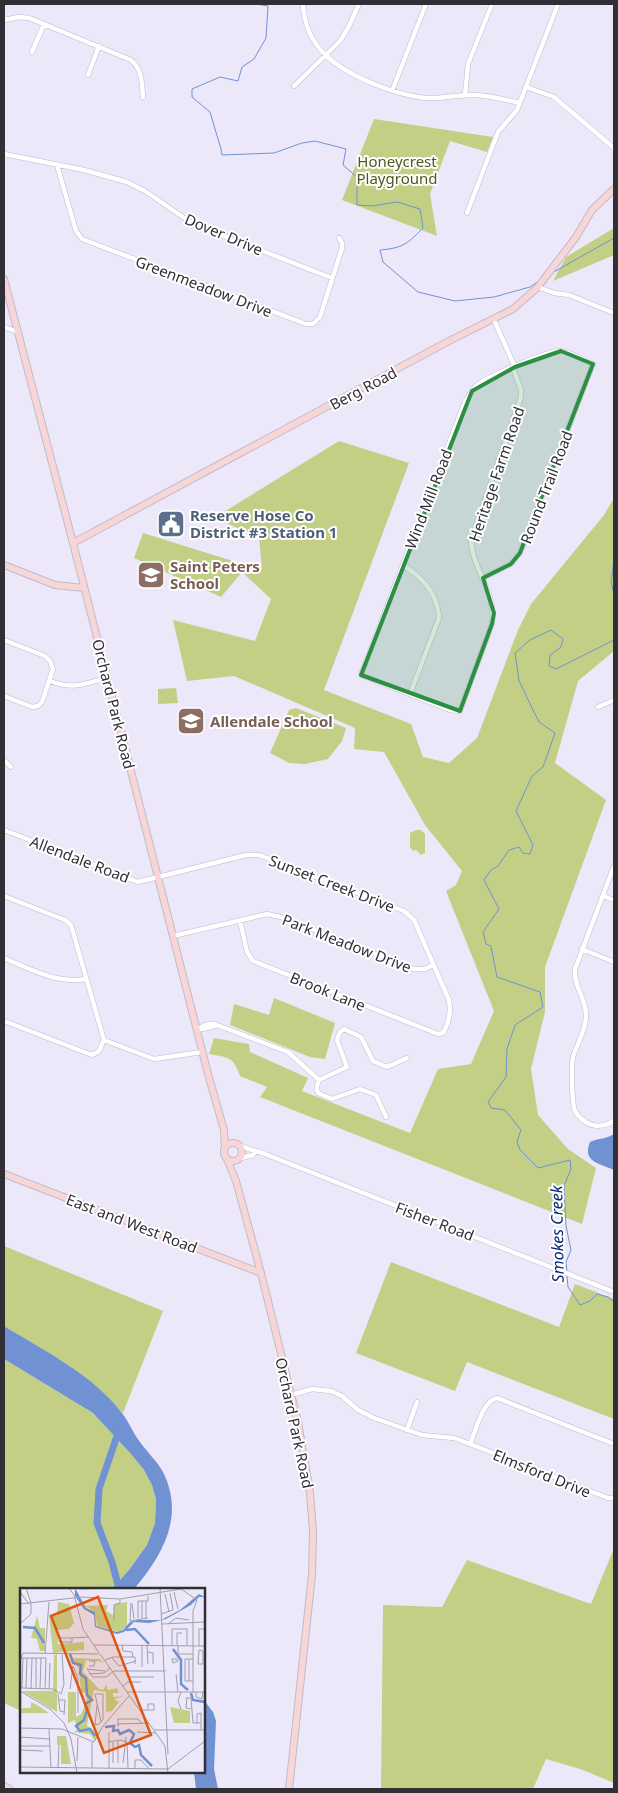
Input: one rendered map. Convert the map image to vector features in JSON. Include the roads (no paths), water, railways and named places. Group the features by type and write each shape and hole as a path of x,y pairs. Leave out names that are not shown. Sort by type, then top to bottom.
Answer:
{"main road":[{"name":"Berg Road","path":"73,543 513,309 538,287 576,237 592,210 614,188"},
{"name":"Orchard Park Road","path":"4,279 198,1028 202,1052 224,1130 225,1147"},
{"path":"4,565 55,585 84,588"},
{"name":"Orchard Park Road","path":"224,1130 239,1145"},
{"path":"230,1144 239,1145 242,1153 239,1159 232,1162 227,1159 224,1153 225,1147 230,1144"},
{"name":"Orchard Park Road","path":"227,1159 236,1181 261,1273 307,1470 312,1505 311,1590 289,1789"},
{"name":"Orchard Park Road","path":"236,1181 235,1169 239,1159"},
{"name":"East and West Road","path":"4,1174 261,1273"},
{"path":"4,1786 10,1789"}],"street":[{"path":"303,4 309,29 316,44 326,56 346,72 392,91 428,98 466,95 492,96 520,103"},
{"path":"294,86 326,56 343,36 359,4"},
{"path":"392,91 426,4"},
{"path":"466,95 468,64 492,4"},
{"path":"466,213 498,132 514,114 520,103 558,4"},
{"path":"4,20 24,17 124,56 136,64 140,72 144,96"},
{"path":"32,52 44,24"},
{"path":"88,74 99,46"},
{"path":"526,87 554,97 614,148"},
{"name":"Dover Drive","path":"4,154 98,173 127,182 145,191 193,224 332,278"},
{"name":"Greenmeadow Drive","path":"57,164 76,231 80,237 306,324 313,324 319,320 342,248 339,238"},
{"path":"538,287 554,293 569,295 614,313"},
{"name":"Heritage Farm Road","path":"410,694 450,710 460,711 492,624 494,613 489,593 471,551 470,540 521,397 521,390 514,367 493,318"},
{"path":"4,327 18,332"},
{"name":"Wind Mill Road","path":"410,694 360,675 472,391 483,381 548,353 560,351 593,364 577,406"},
{"name":"Round Trail Road","path":"483,578 511,564 520,553 577,406"},
{"path":"403,565 418,574 425,582 438,608 439,618 410,694"},
{"path":"4,640 48,658 53,669 42,702 35,707 4,696"},
{"path":"50,681 64,686 76,686 107,678"},
{"path":"598,707 614,700"},
{"path":"4,760 11,767"},
{"name":"Allendale Road","path":"4,830 138,882 158,878"},
{"name":"Sunset Creek Drive","path":"158,878 246,855 259,854 404,911 414,920 449,1000 451,1008 443,1033"},
{"path":"614,866 574,973 586,1016 572,1063 574,1109 580,1118 589,1125 602,1126 614,1121"},
{"path":"4,896 68,922 74,933 104,1040 99,1051 92,1055 4,1021"},
{"path":"603,896 614,900"},
{"name":"Park Meadow Drive","path":"173,936 267,914 281,917 414,969 424,969 433,965"},
{"name":"Brook Lane","path":"240,921 247,952 253,961 438,1034 443,1033"},
{"path":"582,949 614,962"},
{"path":"4,958 55,978 69,980 86,979"},
{"path":"198,1028 203,1030 217,1025 288,1052 319,1080"},
{"path":"386,1117 376,1095 360,1089 332,1099 318,1093 316,1087 319,1080 347,1067 337,1040 340,1032 344,1029 361,1037 373,1062 387,1067 408,1058"},
{"path":"104,1040 154,1059 202,1052"},
{"name":"Fisher Road","path":"239,1145 614,1292"},
{"path":"239,1159 253,1155 255,1152"},
{"name":"Elmsford Drive","path":"290,1395 312,1389 331,1391 342,1396 365,1414 407,1430 428,1437 454,1438 608,1498 614,1498"},
{"path":"470,1444 486,1406 490,1400 497,1398 614,1444"},
{"path":"407,1430 418,1402"}],"water":[{"path":"614,1134 614,1170 593,1161 588,1154 588,1149 590,1142"},
{"path":"4,1326 67,1364 97,1386 122,1413 138,1439 163,1472 172,1504 168,1534 154,1563 135,1588 113,1588 147,1545 155,1523 156,1499 152,1485 144,1470 93,1413 4,1359"},
{"path":"205,1701 213,1712 216,1721 214,1769 218,1789 196,1789 194,1773 205,1773"}],"waterway":[{"name":"Smokes Creek","path":"256,4 268,6 266,38 254,59 242,67 238,81 220,77 192,89 192,97 210,112 222,155 274,153 302,143 315,141 346,149 343,165 357,177 357,205 372,206 397,202 420,209 423,228 404,244 380,250 383,262 418,292 455,301 494,297 530,287 540,280"},
{"name":"Smokes Creek","path":"552,273 614,238"},
{"name":"Smokes Creek","path":"614,561 611,582 614,594"},
{"name":"Smokes Creek","path":"567,1272 566,1262 571,1250 566,1226 564,1186 571,1169 570,1160 538,1168 520,1150 517,1142 521,1130 505,1110 491,1108 488,1102 506,1077 507,1049 515,1025 543,1007 540,992 497,977 491,946 486,944 483,932 499,909 484,880 491,870 498,866 509,850 519,847 523,853 530,854 533,845 516,811 532,776 543,767 555,733 539,722 519,681 515,653 530,640 551,630 563,639 561,647 550,655 549,666 556,669 614,640 614,633"},
{"name":"Smokes Creek","path":"567,1276 568,1287 580,1305 590,1301 597,1294 608,1297 614,1302"},
{"path":"119,1430 99,1489 97,1523 112,1562 119,1588"}],"place":[{"name":"Reserve Hose Co District #3 Station 1","path":"171,524"},
{"name":"Saint Peters School","path":"151,575"},
{"name":"Allendale School","path":"191,721"}],"park label":[{"name":"Honeycrest Playground","path":"397,170"}]}
